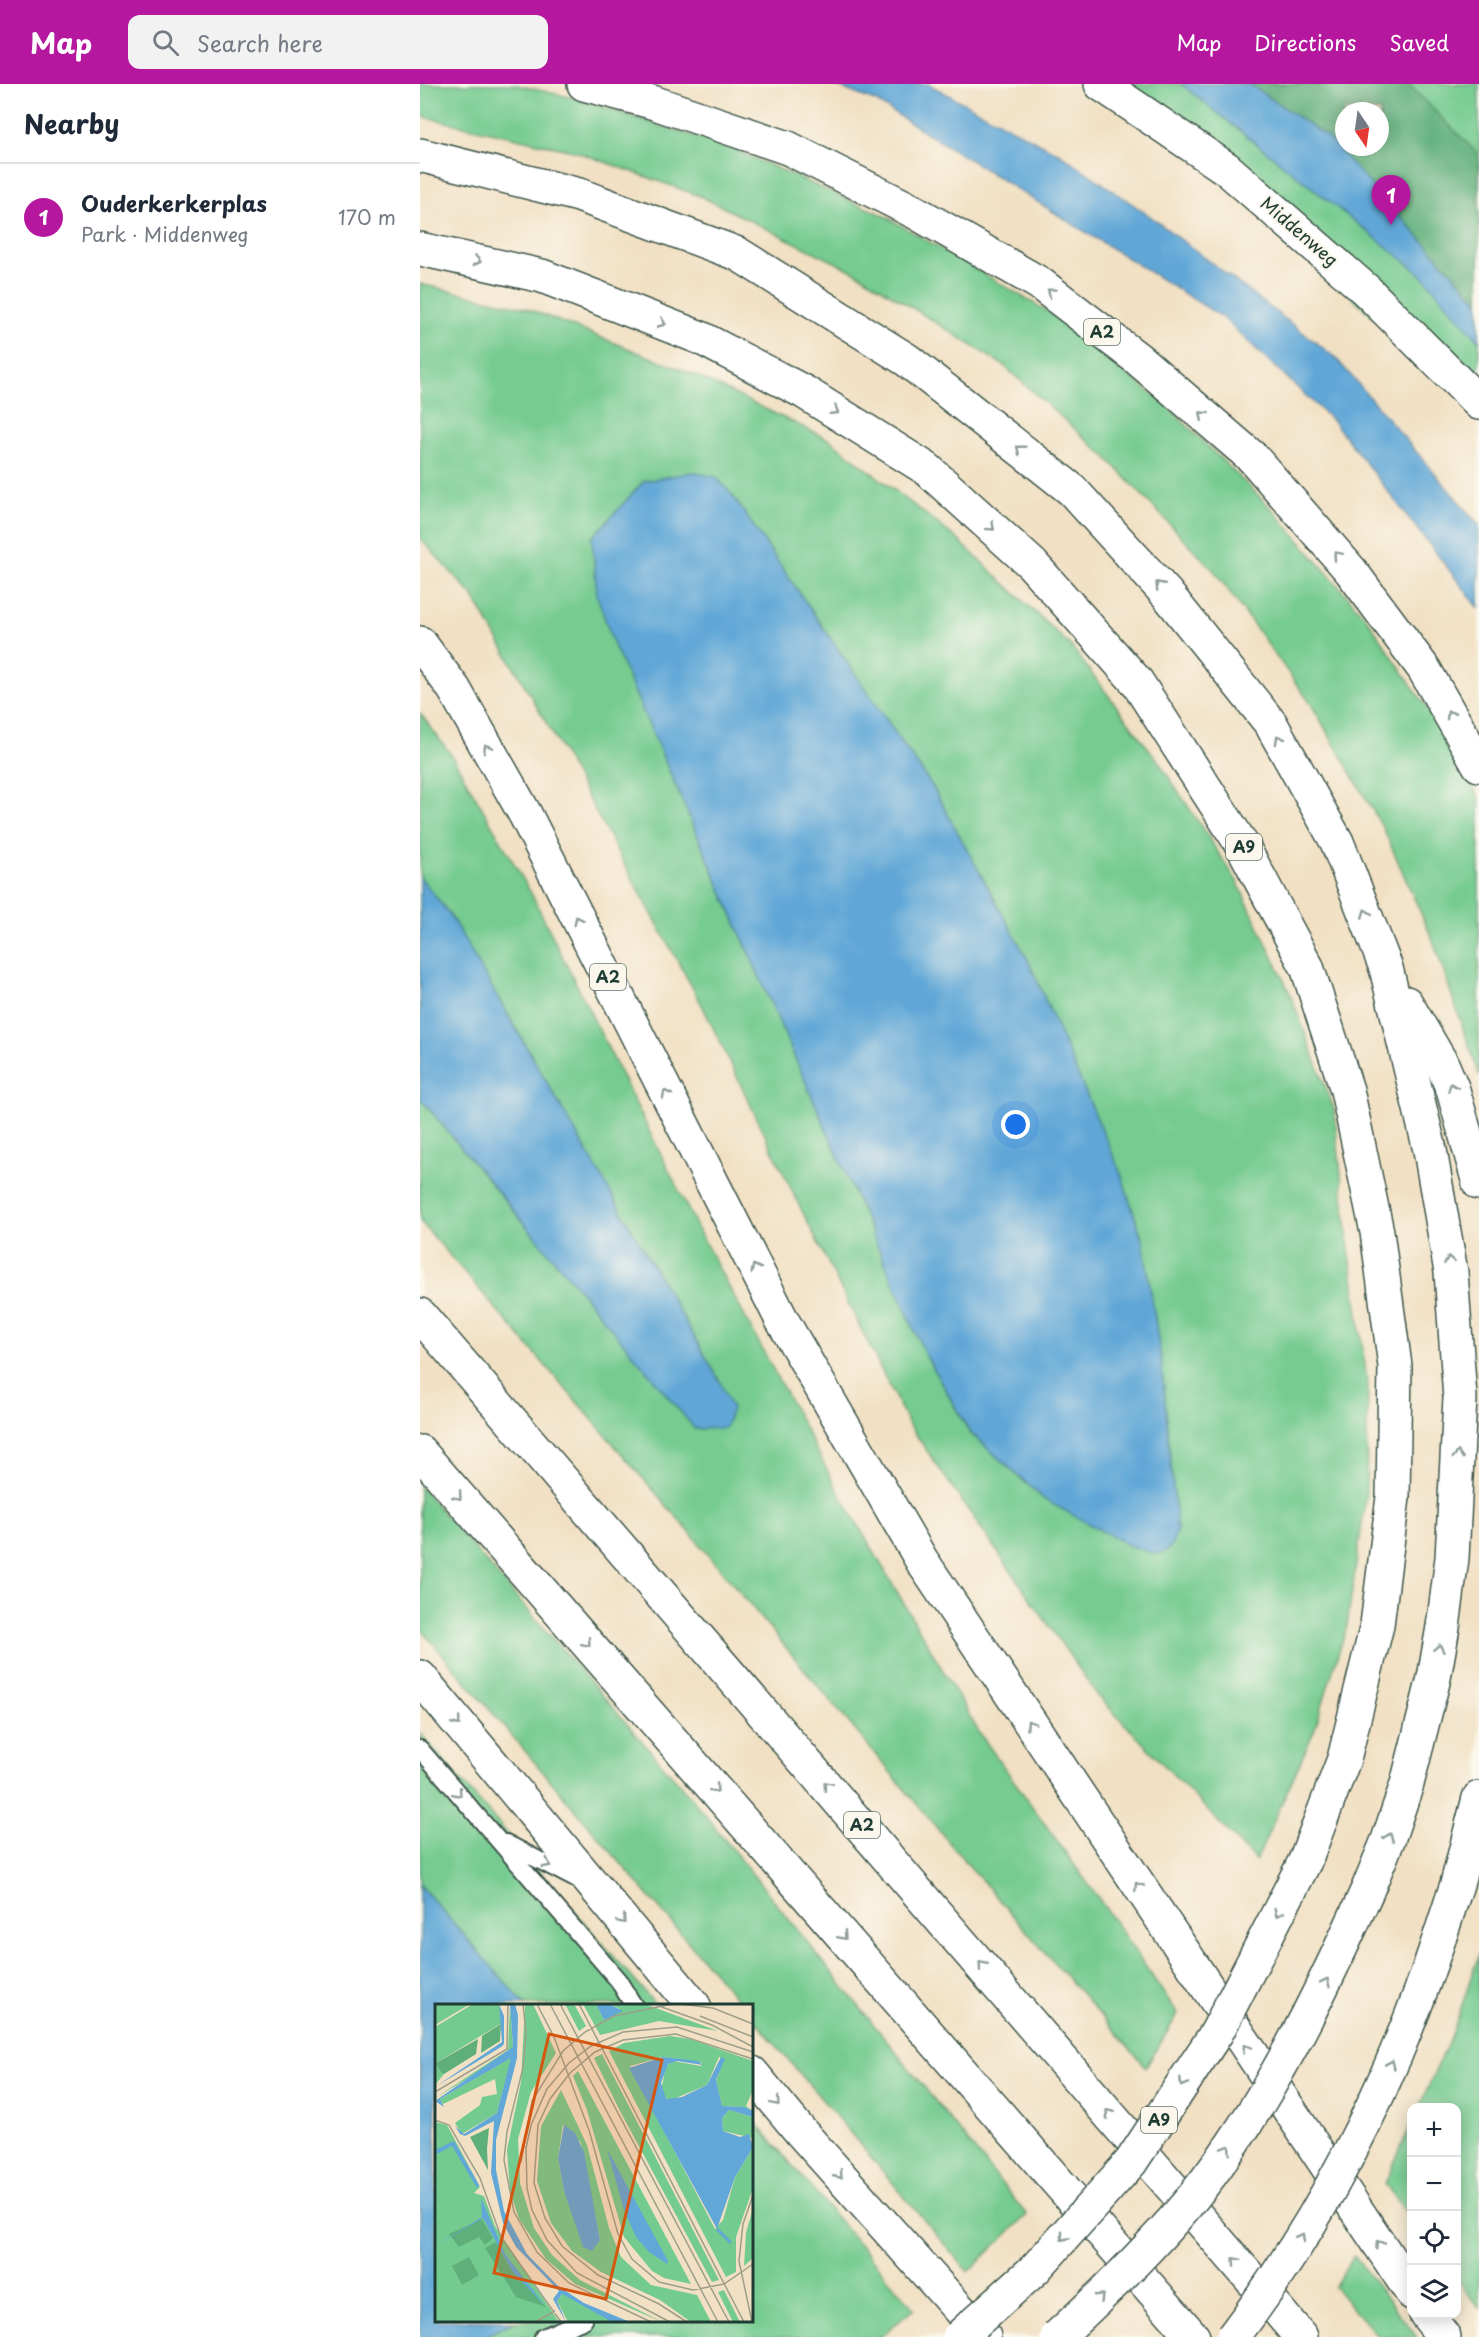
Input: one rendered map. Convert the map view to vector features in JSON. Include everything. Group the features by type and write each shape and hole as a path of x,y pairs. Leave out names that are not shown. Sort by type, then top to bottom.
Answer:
{"main road":[{"name":"A2","path":"584,84 652,102 788,148 915,212 1040,283 1138,359 1253,458 1351,572 1424,669 1479,765"},
{"name":"Middenweg","path":"1101,84 1227,169 1365,290 1479,403"},
{"path":"420,155 579,195 738,254 907,360 1072,490 1167,594 1271,724 1337,842 1386,968 1430,1150 1451,1272 1460,1398 1452,1558 1438,1657 1407,1784 1388,1840 1308,2018 1219,2162 1194,2196 1140,2257 1057,2337"},
{"name":"A9","path":"420,249 542,276 701,338 804,392 927,469 1032,564 1137,682 1242,844 1307,967 1347,1090 1377,1232 1395,1366 1393,1497 1377,1625 1344,1759 1305,1861 1217,2032 1131,2162 1035,2269 958,2337"},
{"name":"A2","path":"420,643 454,689 525,814 782,1320 922,1561 1407,2286"},
{"path":"1386,968 1442,1064 1454,1090 1479,1183"},
{"name":"A2","path":"420,1315 1301,2337"},
{"path":"420,1452 1193,2337"},
{"path":"420,1677 692,2004"},
{"path":"1233,2337 1305,2231 1358,2136 1411,2018 1457,1884 1479,1798"},
{"path":"753,2074 984,2337"},
{"path":"1430,2319 1444,2337"}],"lane":[{"path":"420,1749 618,1980 633,2004"},
{"path":"497,1839 597,1890"},
{"path":"543,2337 579,2322"}],"green space":[{"path":"420,84 513,84 578,99 731,148 885,216 1047,311 1165,404 1275,512 1367,619 1442,730 1479,798 1479,1075 1434,943 1383,828 1311,704 1215,572 1108,459 1003,365 859,274 700,196 577,152 420,116"},
{"path":"1118,84 1181,84 1192,91 1187,84 1479,84 1479,413"},
{"path":"1249,84 1408,84 1479,155 1479,302 1345,156 1389,156 1389,102 1335,102 1335,146 1327,137"},
{"path":"420,284 526,308 688,372 830,440 956,538 1070,645 1159,762 1237,881 1289,991 1334,1109 1348,1240 1368,1388 1366,1496 1347,1626 1314,1731 1256,1861 1098,1696 909,1425 703,1007 546,722 472,595 420,538","holes":["732,495 932,786 1028,960 1121,1174 1143,1242 1161,1358 1177,1529 1045,1500 969,1432 924,1352 614,645 597,595"]},
{"path":"420,713 452,756 530,891 701,1235 840,1494 980,1734 1104,1906 1178,2014 1146,2067 957,1852 686,1528 420,1221 420,1098 695,1429 719,1380 450,915 420,877"},
{"path":"420,1486 688,1794 1027,2215 968,2272 753,2018 753,2004 741,2004 420,1628"},
{"path":"420,1733 655,2004 524,2004 420,1885"},
{"path":"1479,1954 1479,2308 1461,2285 1461,2103 1421,2103 1453,2032"},
{"path":"753,2119 914,2309 880,2337 483,2337 513,2322 753,2322"},
{"path":"1407,2133 1407,2214 1385,2184"},
{"path":"1354,2256 1417,2337 1379,2337 1334,2287"}],"water":[{"path":"831,84 928,84 1060,154 1150,216 1335,357 1479,525 1479,608 1333,421 1222,317 877,102"},
{"path":"1181,84 1249,84 1327,137 1335,146 1335,156 1345,156 1479,302 1479,341 1421,274"},
{"path":"692,472 716,477 732,495 932,786 1028,960 1121,1174 1143,1242 1161,1358 1177,1529 1171,1547 1164,1552 1157,1554 1130,1546 1045,1500 970,1432 924,1352 614,645 597,595 592,538 644,481"},
{"path":"420,877 450,915 719,1380 732,1409 725,1428 695,1429 420,1098"},
{"path":"420,1885 524,2004 435,2004 435,2322 513,2322 483,2337 420,2337"}],"place":[{"name":"Ouderkerkerplas","path":"1391,225"}]}
